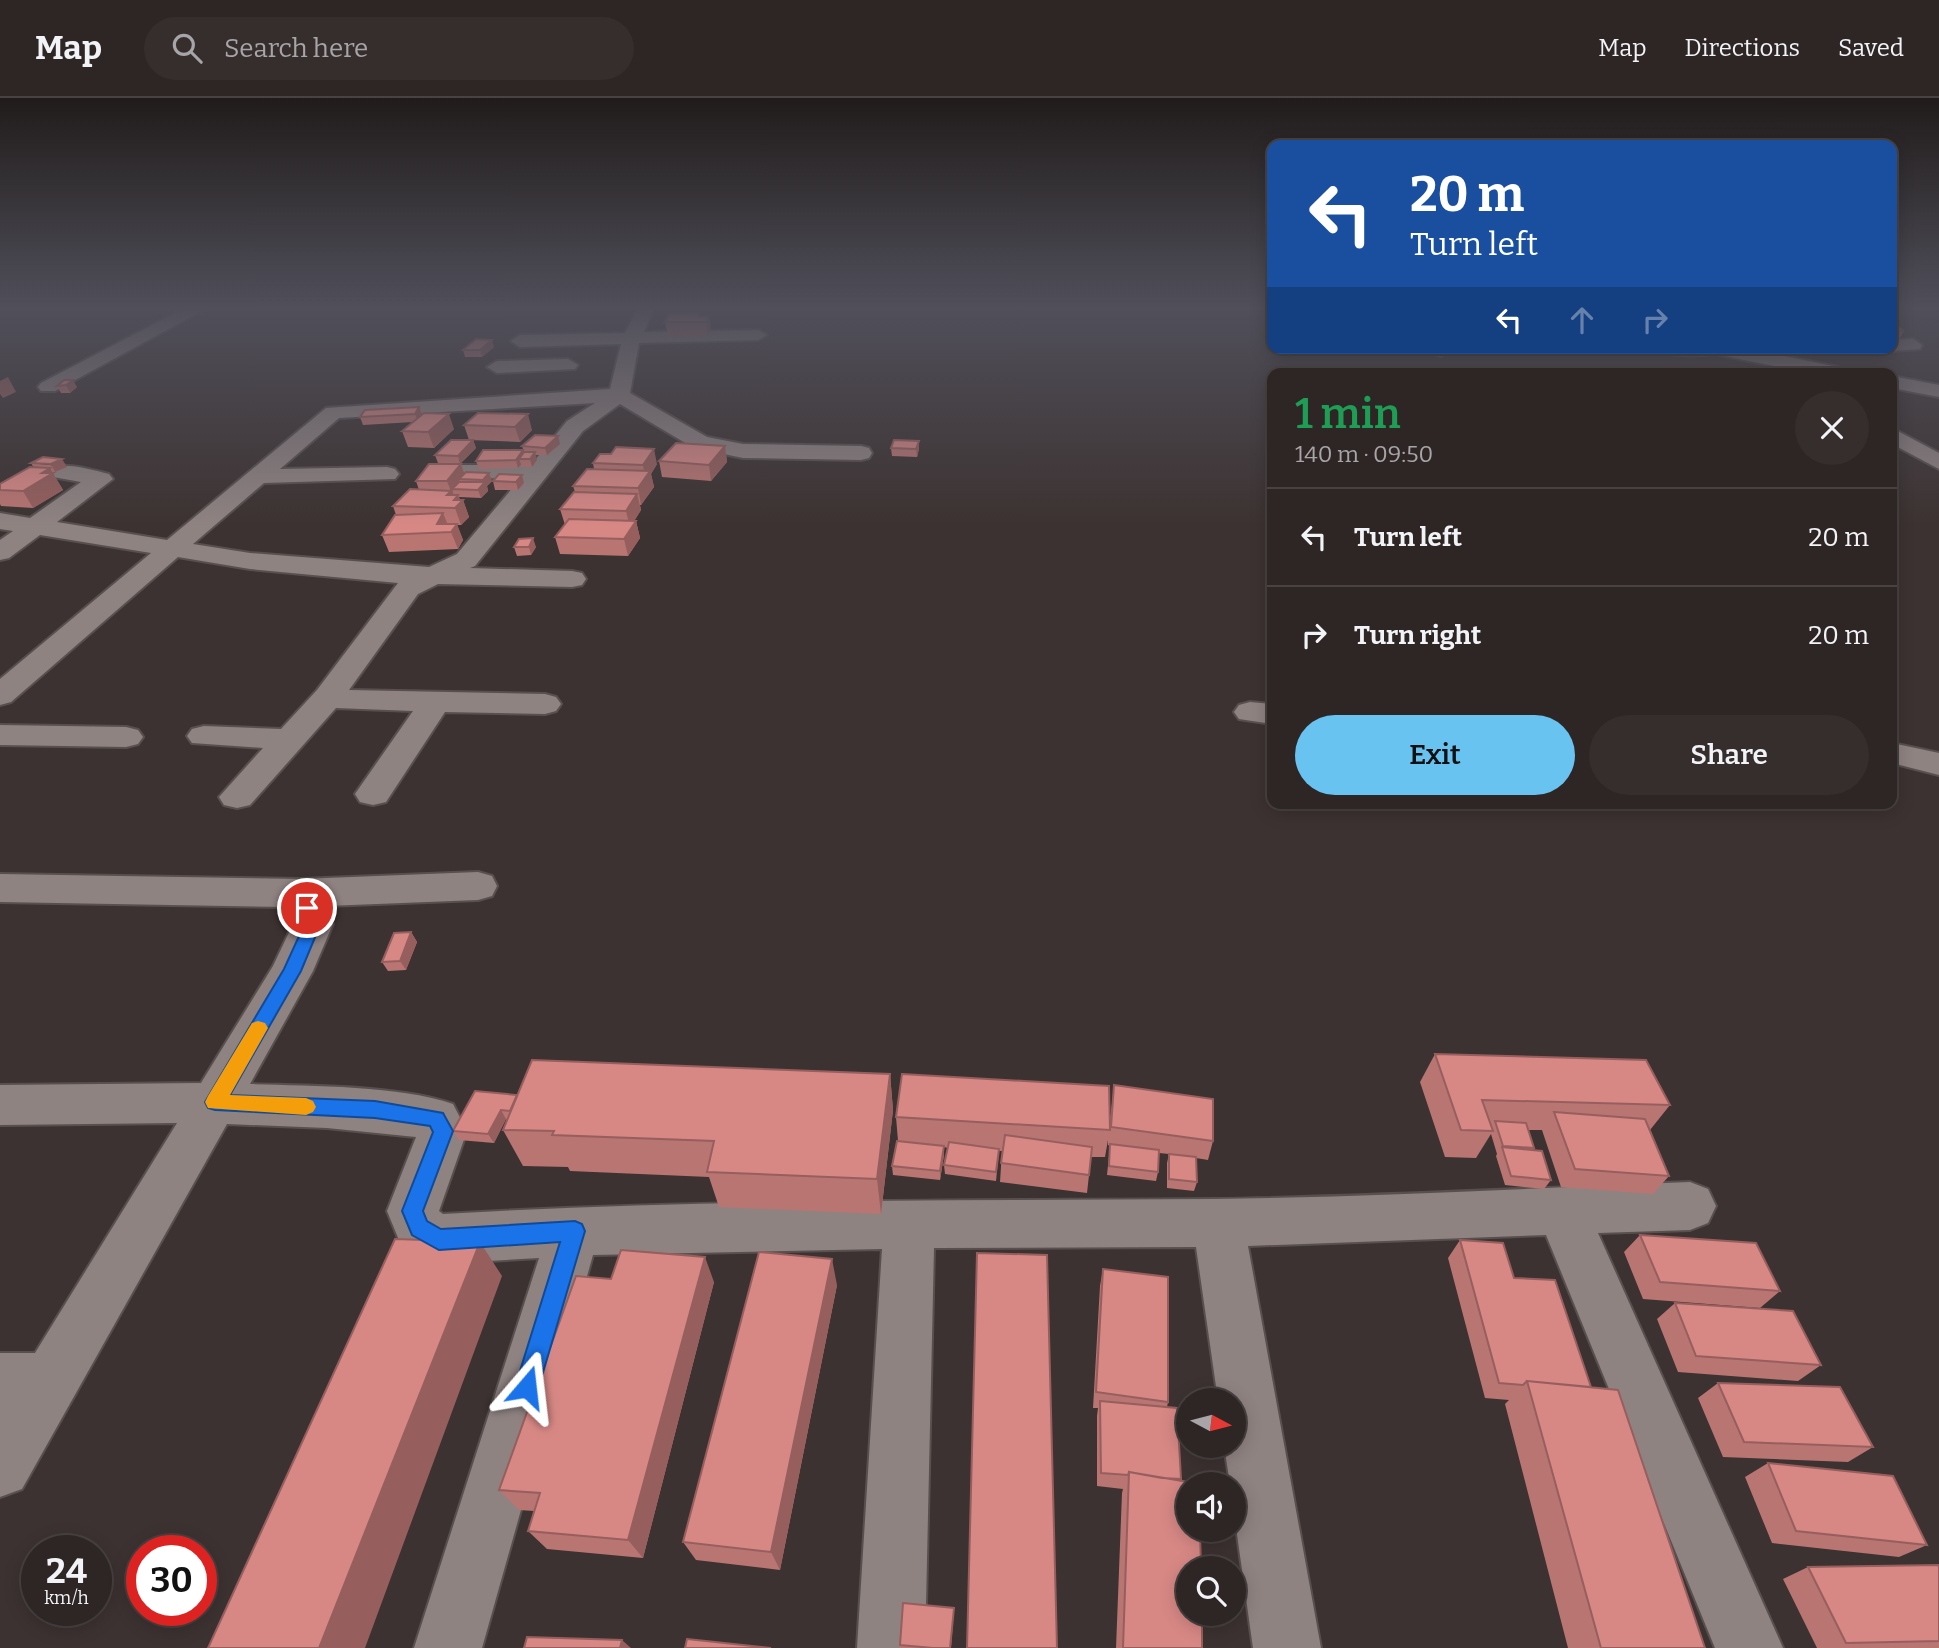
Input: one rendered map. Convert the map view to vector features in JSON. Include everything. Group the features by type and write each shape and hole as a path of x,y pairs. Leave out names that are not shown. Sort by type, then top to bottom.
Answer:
{"street":[{"path":"48,387 59,381"},
{"path":"616,381 619,395"},
{"path":"1897,383 1939,391"},
{"path":"237,797 328,697 408,588 466,560 575,426 619,395"},
{"path":"0,695 332,412 619,395 700,442 743,451 861,453"},
{"path":"1897,438 1939,463"},
{"path":"445,470 537,472"},
{"path":"0,552 101,479 61,472"},
{"path":"257,476 387,474"},
{"path":"0,522 250,561 400,575 572,579"},
{"path":"328,697 347,700 545,704"},
{"path":"373,794 435,702"},
{"path":"0,735 127,737"},
{"path":"204,736 290,739"},
{"path":"1897,753 1939,764"},
{"path":"0,888 301,893 478,886"},
{"path":"0,1467 25,1382 215,1102 292,971 313,923 301,893"},
{"path":"0,1105 215,1102 375,1110 436,1119 443,1131 413,1211 419,1228 439,1240 575,1231 909,1223 1218,1223 1690,1206"},
{"path":"1562,1211 1749,1648"},
{"path":"891,1648 909,1223"},
{"path":"1218,1223 1287,1648"},
{"path":"449,1648 575,1231"}],"building":[{"path":"62,381 71,381 66,385 57,386"},
{"path":"419,407 415,414 360,417 365,410"},
{"path":"424,413 449,414 428,432 402,431"},
{"path":"478,413 528,414 515,427 464,425"},
{"path":"535,435 558,436 545,448 522,446"},
{"path":"451,440 473,440 458,456 435,455"},
{"path":"894,440 919,441 916,449 891,448"},
{"path":"676,443 725,446 709,465 659,461"},
{"path":"616,447 654,449 643,465 593,463 600,454 611,454"},
{"path":"483,450 523,450 516,460 476,461"},
{"path":"524,452 535,452 530,459 519,459"},
{"path":"43,457 62,459 51,464 31,463"},
{"path":"429,464 461,464 447,481 416,481"},
{"path":"30,467 50,468 42,473 53,473 23,491 0,490 0,484"},
{"path":"587,469 650,471 638,488 573,486"},
{"path":"466,472 489,473 483,480 459,479"},
{"path":"499,474 522,475 516,482 493,481"},
{"path":"459,482 485,482 478,490 452,489"},
{"path":"410,489 451,491 447,495 458,495 454,500 463,500 455,508 393,506"},
{"path":"574,492 637,494 626,511 560,509"},
{"path":"443,513 437,524 457,524 451,532 382,535 395,515"},
{"path":"569,519 636,521 624,539 555,537"},
{"path":"533,538 529,547 514,547 519,539"},
{"path":"411,932 400,961 382,962 394,933"},
{"path":"1435,1054 1646,1060 1670,1105 1482,1100 1493,1131 1461,1130"},
{"path":"532,1060 890,1074 877,1179 707,1172 714,1141 552,1135 554,1131 503,1130"},
{"path":"902,1074 1109,1086 1110,1130 896,1117"},
{"path":"1114,1085 1213,1099 1213,1141 1111,1127"},
{"path":"475,1091 517,1095 510,1111 501,1110 488,1134 453,1131"},
{"path":"1554,1112 1645,1119 1669,1176 1575,1169"},
{"path":"1495,1121 1526,1123 1534,1148 1503,1146"},
{"path":"1005,1135 1092,1147 1089,1175 1001,1163"},
{"path":"897,1141 944,1146 940,1171 892,1166"},
{"path":"949,1142 999,1149 996,1172 944,1165"},
{"path":"1110,1144 1159,1150 1158,1172 1109,1166"},
{"path":"1502,1147 1542,1151 1551,1180 1511,1176"},
{"path":"1169,1154 1196,1157 1197,1182 1169,1179"},
{"path":"1640,1235 1756,1243 1780,1291 1660,1282"},
{"path":"395,1239 480,1242 319,1648 208,1648"},
{"path":"1460,1240 1503,1243 1514,1278 1555,1280 1591,1387 1527,1381 1523,1385 1499,1383"},
{"path":"621,1250 705,1257 628,1540 528,1531 540,1493 499,1490 576,1276 611,1279"},
{"path":"759,1252 832,1259 771,1552 683,1542"},
{"path":"977,1253 1047,1255 1057,1648 967,1648"},
{"path":"1103,1269 1168,1277 1168,1402 1096,1392"},
{"path":"1675,1303 1793,1311 1821,1365 1696,1356"},
{"path":"1527,1381 1618,1390 1705,1648 1601,1648"},
{"path":"1718,1383 1840,1387 1873,1447 1744,1442"},
{"path":"1100,1401 1176,1408 1176,1458 1180,1458 1181,1472 1176,1472 1176,1479 1129,1472 1128,1475 1101,1473"},
{"path":"1768,1463 1893,1476 1927,1545 1796,1531"},
{"path":"1129,1472 1176,1480 1176,1542 1200,1542 1201,1556 1176,1556 1176,1626 1202,1626 1202,1648 1123,1648"},
{"path":"1938,1565 1939,1641 1846,1643 1808,1567"},
{"path":"903,1603 954,1608 950,1648 900,1645"},
{"path":"527,1637 622,1640 620,1648 524,1648"},
{"path":"687,1639 771,1648 685,1648"}],"slow traffic":[{"path":"258,1028 215,1102 306,1107"}],"route":[{"path":"307,908 313,923 292,971 215,1102 375,1110 436,1119 443,1131 413,1211 419,1228 439,1240 575,1231 527,1387"}]}
